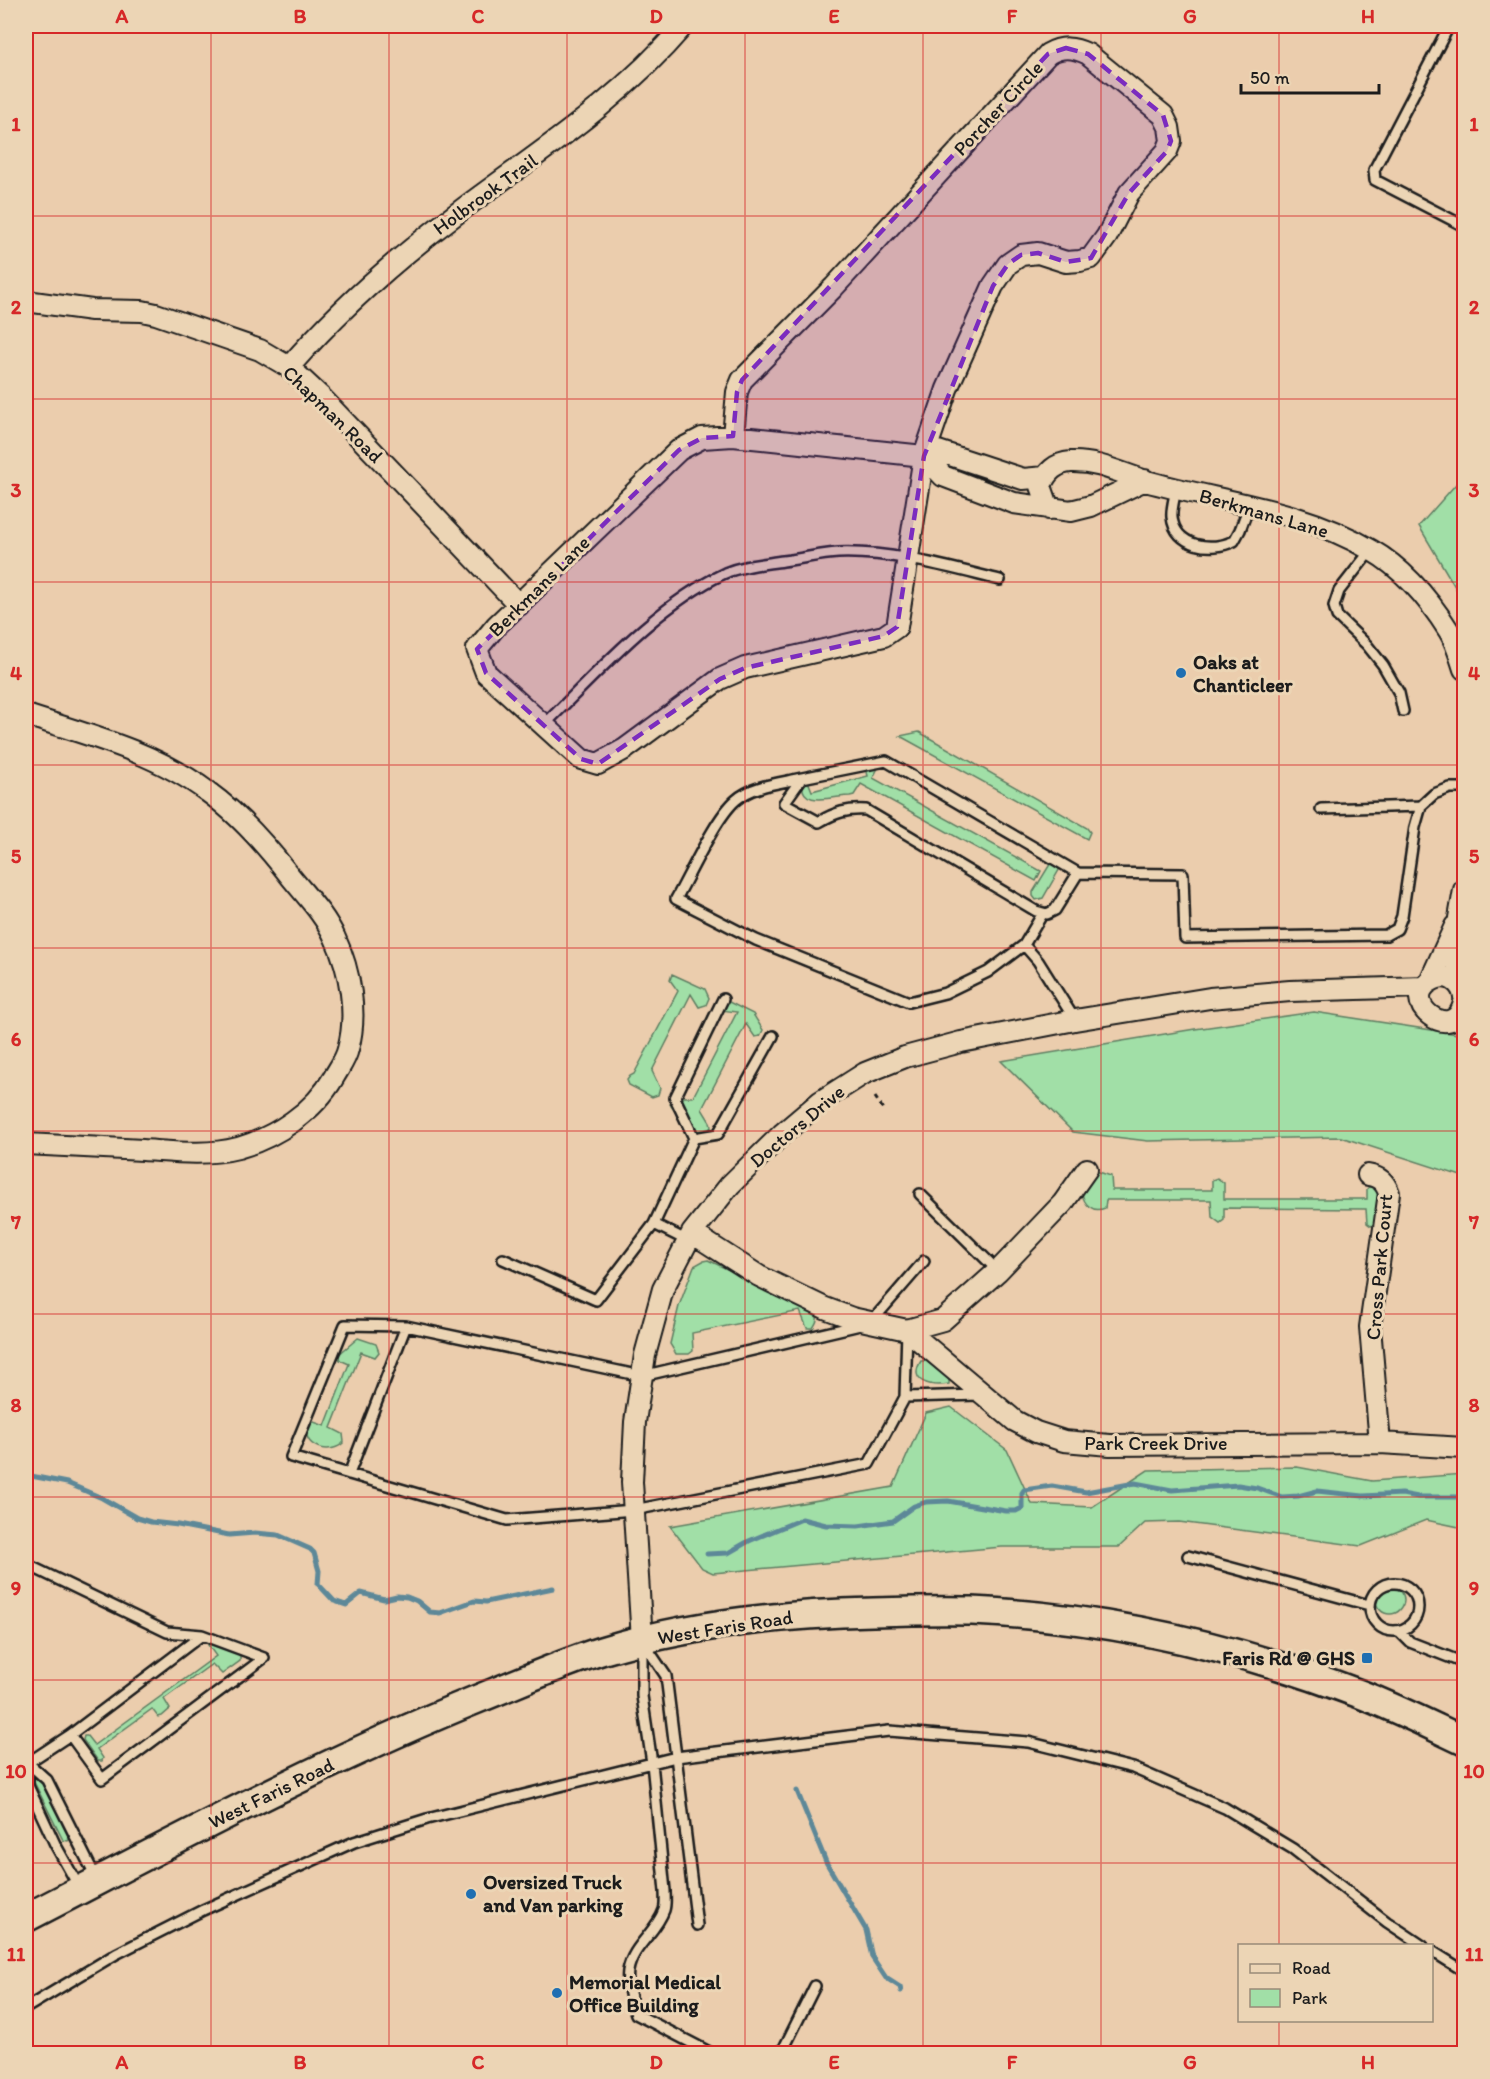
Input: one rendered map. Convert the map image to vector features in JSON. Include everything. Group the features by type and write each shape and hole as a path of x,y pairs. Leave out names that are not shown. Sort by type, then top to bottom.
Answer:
{"main road":[{"name":"West Faris Road","path":"26,1918 369,1745 553,1669 597,1652 642,1640 759,1618 834,1612 973,1611 1136,1630 1211,1647 1278,1666 1360,1694 1464,1741"}],"street":[{"name":"Holbrook Trail","path":"289,367 350,301 385,270 460,211 566,135 616,94 683,26"},
{"name":"Porcher Circle","path":"733,436 737,392 742,381 834,287 1048,54 1066,48 1078,49 1088,54 1163,115 1169,127 1171,141 1167,151 1128,192 1107,236 1091,258 1066,262 1038,254 1021,255 1008,264 993,286 947,389 924,456"},
{"name":"Chapman Road","path":"26,301 92,310 142,311 156,314 245,344 289,367 320,396 519,605"},
{"name":"Berkmans Lane","path":"924,456 897,627 884,636 745,668 720,679 625,749 598,764 581,759 486,673 477,649 496,626 679,450 702,438 733,436 924,456 938,451 1023,479 1044,477 1050,470 1069,462 1098,464 1145,480 1310,522 1371,550 1410,579 1450,632 1464,669"},
{"path":"924,456 943,476 1014,503 1071,512 1091,506 1145,480"},
{"path":"1044,477 1041,486 1049,509"},
{"path":"26,715 105,741 182,774 209,792 239,817 324,918 335,938 346,968 351,1001 352,1032 348,1052 330,1084 317,1101 292,1123 262,1139 237,1148 183,1153 26,1144"},
{"path":"1459,918 1425,990 1428,1016 1442,1021 1456,1017 1463,999 1459,918 1464,890"},
{"name":"Doctors Drive","path":"642,1640 632,1482 635,1422 645,1356 663,1289 690,1237 730,1185 782,1134 821,1101 865,1073 905,1057 961,1042 1075,1020 1210,998 1336,989 1425,990 1444,977 1463,999"},
{"path":"907,1330 943,1320 998,1271 1063,1203 1088,1169"},
{"name":"Cross Park Court","path":"1368,1175 1378,1177 1386,1184 1389,1193 1370,1327 1380,1443"},
{"name":"Park Creek Drive","path":"690,1237 759,1276 825,1308 852,1318 907,1330 1015,1421 1035,1432 1075,1443 1110,1445 1380,1443 1464,1448"}],"lane":[{"path":"1449,26 1374,170 1375,180 1464,226"},
{"path":"1176,488 1172,517 1177,531 1186,541 1201,546 1215,547 1234,541 1249,506"},
{"path":"1371,550 1338,591 1334,606 1338,616 1383,665 1399,693 1403,711"},
{"path":"544,725 643,628 697,589 726,573 747,566 838,554 907,559 1000,580"},
{"path":"1042,913 1024,945 988,972 945,993 909,1002 756,940 676,899 722,817 736,799 761,787 885,761 1078,873 1183,874 1185,938 1386,935 1397,929 1402,916 1415,827 1421,806 1434,794 1450,788 1464,788"},
{"path":"802,778 784,803 819,822 834,813 848,809 866,810 1036,911 1047,914 1055,910 1078,873"},
{"path":"1321,809 1421,806"},
{"path":"1024,945 1038,961 1075,1020"},
{"path":"694,1138 675,1098 723,999"},
{"path":"694,1138 718,1134 773,1036"},
{"path":"503,1258 596,1300 654,1224 694,1138"},
{"path":"920,1194 998,1271"},
{"path":"654,1224 690,1237"},
{"path":"907,1330 905,1396 869,1464 634,1510 507,1520 291,1457 345,1325 406,1326 642,1376 871,1323 924,1261"},
{"path":"350,1474 406,1326"},
{"path":"905,1396 982,1395"},
{"path":"1188,1556 1369,1605"},
{"path":"26,1564 168,1632 202,1635 264,1658 102,1779 70,1735"},
{"path":"1400,1632 1413,1624 1419,1609 1416,1594 1404,1584 1388,1583 1375,1591 1369,1605 1373,1620 1385,1630 1400,1632 1410,1641 1464,1663"},
{"path":"26,1763 70,1735 202,1635"},
{"path":"642,1640 666,1676 698,1925"},
{"path":"642,1640 642,1696 652,1763 665,1908 651,1933 637,1949 628,1972 631,1998 636,2014 713,2054"},
{"path":"26,2008 116,1954 203,1910 354,1842 427,1819 676,1757 889,1731 1028,1743 1133,1768 1225,1808 1293,1849 1387,1922 1420,1944"},
{"path":"26,1763 46,1780 89,1885"},
{"path":"26,1763 28,1786 55,1844 89,1885"},
{"path":"1433,1952 1464,1971"},
{"path":"780,2054 815,1986"}],"path":[{"path":"875,1097 885,1112"}],"highlighted area":[{"path":"1066,48 1088,54 1163,115 1171,141 1167,151 1129,193 1091,258 1066,262 1038,253 1021,255 1008,264 993,286 924,456 897,627 884,636 745,668 720,679 598,764 581,759 486,673 477,649 679,450 702,438 733,436 737,392 742,380 1048,54"}],"green space":[{"path":"1464,475 1464,602 1419,526"},
{"path":"919,732 1087,828 1090,832 1087,839 900,736"},
{"path":"865,764 879,766 873,778 1041,871 1036,881 861,784 854,795 827,799 811,798 803,790 803,781 808,781 812,791 868,776"},
{"path":"1052,861 1059,865 1059,870 1043,898 1036,900 1033,892"},
{"path":"672,974 705,989 709,998 706,1005 699,1007 691,994 652,1071 660,1088 658,1095 652,1097 629,1085 627,1080 634,1074 678,991 670,980"},
{"path":"727,1001 753,1014 763,1030 760,1036 755,1037 746,1024 702,1109 711,1127 707,1132 694,1132 682,1121 670,1102 675,1097 693,1097 737,1012 721,1010"},
{"path":"1314,1012 1464,1035 1464,1177 1341,1137 1148,1141 1073,1132 1001,1061 1195,1029"},
{"path":"1096,1171 1111,1176 1112,1190 1212,1190 1212,1180 1217,1178 1224,1183 1224,1199 1367,1199 1367,1189 1371,1185 1378,1191 1375,1223 1371,1226 1367,1223 1366,1209 1224,1208 1224,1220 1220,1223 1212,1217 1211,1200 1106,1200 1105,1208 1093,1209 1087,1204 1082,1193"},
{"path":"708,1260 815,1311 817,1318 813,1328 807,1328 800,1311 692,1333 693,1351 689,1354 676,1354 670,1344 679,1306 694,1266"},
{"path":"358,1338 376,1344 379,1352 375,1357 361,1352 331,1428 343,1434 344,1442 332,1448 318,1447 308,1439 306,1432 308,1424 314,1422 325,1426 349,1364 340,1360 338,1355"},
{"path":"921,1361 926,1361 949,1379 949,1384 929,1384 919,1379 917,1374"},
{"path":"951,1407 1007,1450 1032,1504 1092,1507 1148,1470 1297,1467 1372,1481 1464,1474 1464,1528 1426,1520 1361,1546 1179,1522 1145,1523 1119,1547 1002,1547 713,1573 702,1568 670,1526 893,1487 926,1413"},
{"path":"1390,1586 1400,1590 1404,1600 1400,1610 1390,1614 1380,1610 1376,1600 1380,1590"},
{"path":"213,1641 240,1655 240,1661 222,1674 212,1664 164,1699 170,1709 162,1716 158,1717 152,1709 97,1749 103,1758 102,1761 98,1761 83,1740 84,1736 87,1736 94,1745 216,1656 208,1645"},
{"path":"36,1775 41,1777 71,1837 68,1841 63,1840 33,1780"}],"waterway":[{"path":"26,1475 67,1483 102,1498 137,1518 151,1522 229,1535 255,1533 278,1535 314,1553 319,1571 318,1584 334,1601 346,1605 361,1593 384,1599 397,1596 407,1597 417,1601 430,1612 440,1613 474,1601 486,1602 553,1588"},
{"path":"707,1554 728,1553 749,1541 802,1519 826,1525 858,1526 893,1521 914,1506 926,1502 948,1501 1016,1511 1022,1508 1024,1490 1052,1486 1086,1492 1135,1483 1172,1490 1238,1485 1257,1488 1282,1497 1317,1491 1363,1496 1402,1494 1418,1497 1464,1497"},
{"path":"797,1791 826,1862 866,1930 872,1957 886,1978 900,1987 901,1991"}],"place":[{"name":"Oaks at Chanticleer","path":"1181,673"},
{"name":"Faris Rd @ GHS","path":"1367,1658"},
{"name":"Oversized Truck and Van parking","path":"471,1894"},
{"name":"Memorial Medical Office Building","path":"557,1993"}]}
